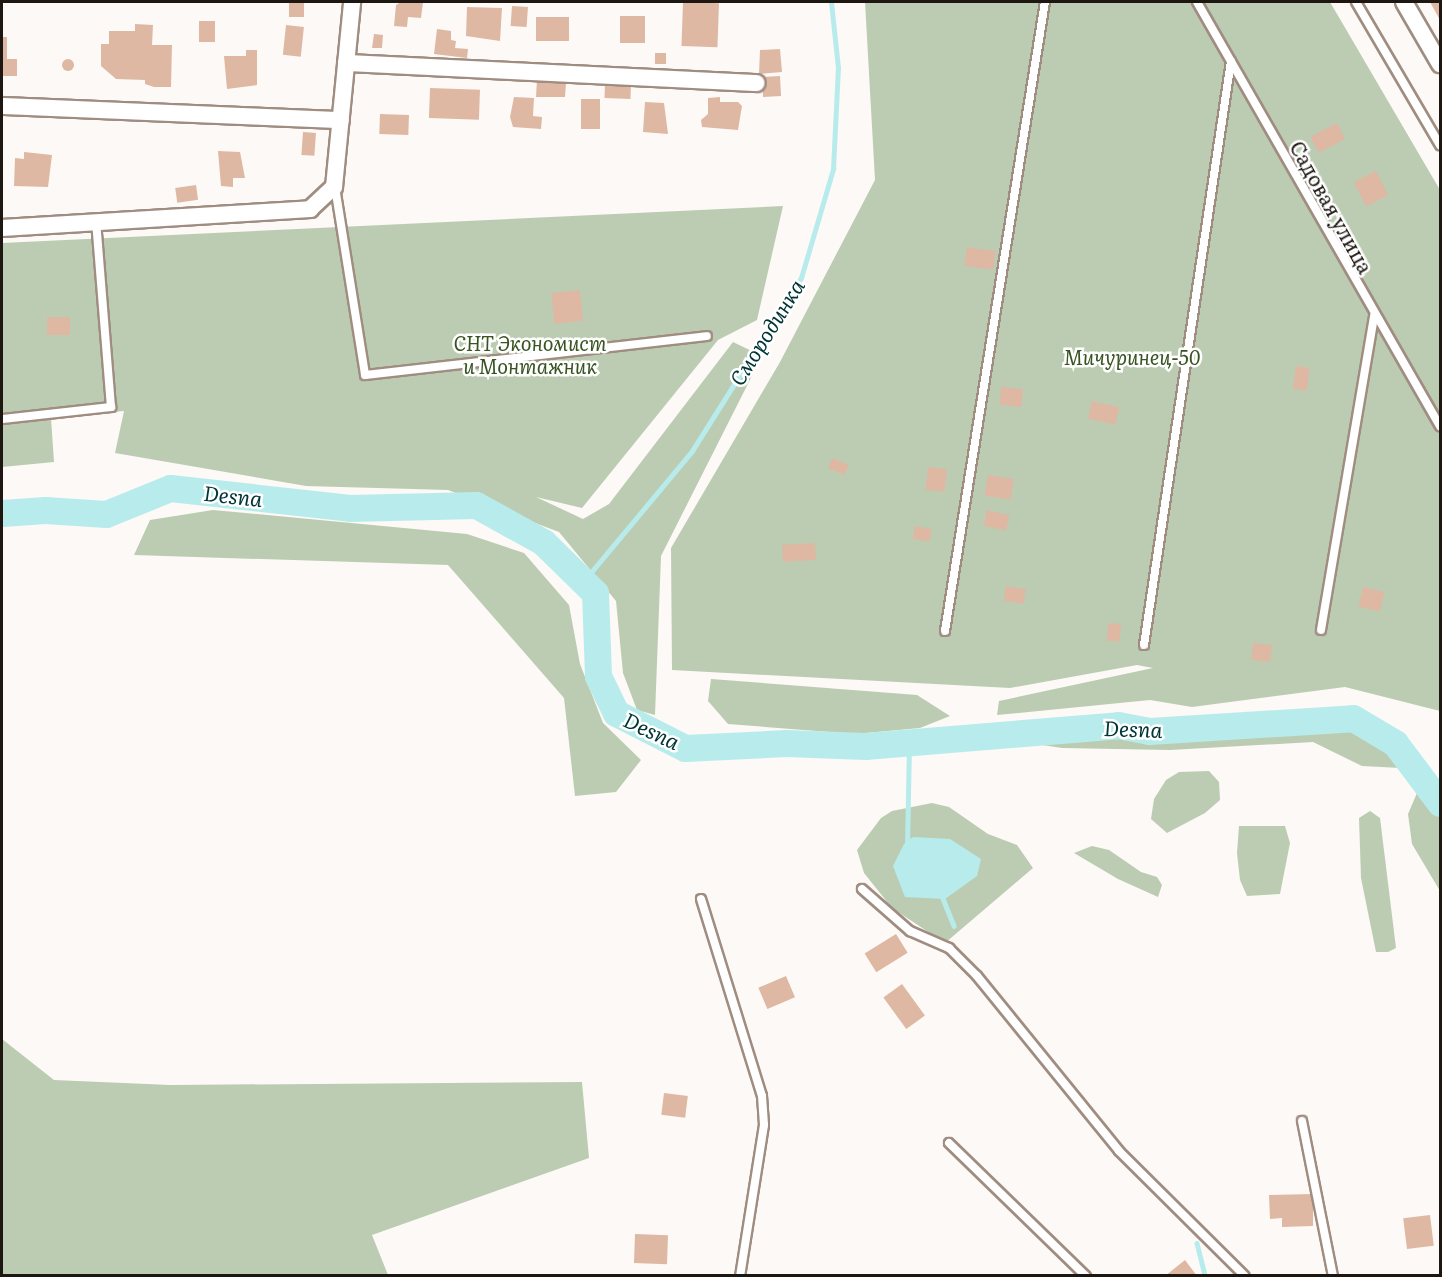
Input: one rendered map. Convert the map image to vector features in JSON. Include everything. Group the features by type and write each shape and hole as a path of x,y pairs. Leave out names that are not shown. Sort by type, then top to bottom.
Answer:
{"street":[{"path":"2,228 309,209 334,187 352,2"},
{"path":"1404,2 1440,64"},
{"path":"346,63 757,83"},
{"path":"2,106 341,120"}],"lane":[{"path":"945,631 1045,2"},
{"name":"Садовая улица","path":"1197,2 1374,315 1440,426"},
{"path":"1356,2 1440,145"},
{"path":"1144,645 1231,61"},
{"path":"334,187 364,375 707,336"},
{"path":"2,419 111,407 96,221"},
{"path":"1322,630 1374,315"},
{"path":"861,889 910,930 949,948 977,976 1119,1151 1245,1275"},
{"path":"701,899 762,1096 764,1125 740,1275"},
{"path":"1302,1121 1333,1275"},
{"path":"949,1143 1086,1275"}],"green space":[{"name":"Мичуринец-50","path":"865,2 1330,2 1440,190 1440,711 1345,687 1192,707 1150,700 997,715 999,701 1153,668 1137,665 1010,688 672,670 671,548 780,362 875,180"},
{"name":"СНТ Экономист и Монтажник","path":"783,206 757,320 718,340 582,508 536,497 583,519 609,504 733,342 762,356 661,556 655,715 637,710 623,673 616,601 559,532 448,490 306,486 115,453 124,411 51,418 54,462 2,467 2,243"},
{"path":"213,510 467,534 524,553 569,605 580,664 603,723 641,760 616,792 575,796 564,698 448,565 134,555 150,520"},
{"path":"711,679 917,695 950,716 920,728 855,734 728,724 708,701"},
{"path":"1352,722 1390,745 1400,758 1401,768 1362,766 1313,742 1170,750 1062,748 1016,741 1008,727 1047,724 1151,736"},
{"path":"1209,771 1219,782 1220,800 1205,813 1167,833 1151,819 1154,799 1166,780 1179,772"},
{"path":"1420,786 1440,812 1440,891 1412,844 1408,814"},
{"path":"932,803 949,807 988,834 1017,845 1033,868 945,943 892,908 864,873 857,850 881,818 892,811"},
{"path":"1370,811 1380,818 1396,948 1388,952 1376,952 1361,878 1359,818"},
{"path":"1239,826 1285,826 1290,843 1280,894 1247,896 1240,880 1237,853"},
{"path":"1092,846 1109,850 1141,872 1157,877 1162,885 1158,897 1118,879 1074,853"},
{"path":"2,1039 54,1080 170,1085 582,1082 589,1158 372,1235 388,1275 2,1275"}],"water":[{"path":"913,837 950,839 981,859 977,876 945,899 905,897 893,866 904,844"}],"building":[{"path":"289,2 304,2 304,17 289,17"},
{"path":"401,2 423,2 421,18 408,17 407,27 394,26 396,5"},
{"path":"683,2 719,3 717,47 681,46"},
{"path":"1430,2 1440,2 1440,20"},
{"path":"512,6 528,7 527,27 511,26"},
{"path":"467,7 502,8 500,41 466,36"},
{"path":"620,16 645,16 645,43 620,43"},
{"path":"536,17 569,17 569,41 536,41"},
{"path":"199,21 215,21 215,42 199,42"},
{"path":"135,24 153,25 152,45 172,45 171,87 154,87 145,84 145,80 116,79 101,66 101,44 109,44 109,31 135,31"},
{"path":"286,25 304,27 301,57 283,55"},
{"path":"437,29 451,31 451,40 456,41 455,48 468,49 467,58 434,54"},
{"path":"374,34 383,35 382,48 372,48"},
{"path":"2,37 7,37 7,59 17,59 17,76 2,76"},
{"path":"780,49 782,72 759,74 760,50"},
{"path":"246,50 257,50 257,85 227,89 224,56 246,56"},
{"path":"655,53 666,53 666,64 655,64"},
{"path":"70,59 74,65 70,71 66,71 62,63"},
{"path":"780,76 781,96 763,97 762,77"},
{"path":"537,79 566,83 565,97 536,97"},
{"path":"605,83 631,84 630,99 604,98"},
{"path":"430,88 480,90 479,120 429,118"},
{"path":"514,97 534,98 533,116 542,117 541,129 513,127 510,117"},
{"path":"720,97 720,102 738,102 742,106 738,130 702,127 701,120 708,114 708,98"},
{"path":"581,99 600,99 600,129 581,129"},
{"path":"645,102 664,103 668,134 643,132"},
{"path":"380,114 409,115 408,135 379,134"},
{"path":"1337,123 1345,139 1318,153 1310,137"},
{"path":"303,132 316,133 314,156 301,155"},
{"path":"218,151 240,152 245,178 233,178 233,187 221,186"},
{"path":"24,152 52,155 48,187 14,186 15,158 24,159"},
{"path":"1376,171 1388,195 1366,206 1354,182"},
{"path":"196,185 198,200 177,203 175,188"},
{"path":"967,247 996,251 993,270 964,266"},
{"path":"580,290 583,321 554,324 551,293"},
{"path":"47,317 70,317 70,335 47,335"},
{"path":"1296,366 1310,368 1307,391 1293,389"},
{"path":"1001,387 1023,389 1021,407 999,405"},
{"path":"1092,401 1119,407 1115,425 1088,419"},
{"path":"832,458 849,465 845,475 828,468"},
{"path":"928,467 947,469 944,492 926,490"},
{"path":"988,475 1014,479 1010,500 985,496"},
{"path":"987,510 1009,515 1006,531 983,526"},
{"path":"915,526 932,529 929,542 913,539"},
{"path":"815,543 816,560 783,562 782,545"},
{"path":"1006,586 1026,589 1023,604 1004,601"},
{"path":"1363,587 1384,592 1380,611 1359,606"},
{"path":"1108,623 1121,624 1120,642 1107,641"},
{"path":"1253,643 1272,645 1270,662 1251,660"},
{"path":"896,934 908,953 876,972 865,954"},
{"path":"786,976 795,997 767,1009 758,988"},
{"path":"902,984 925,1016 906,1029 883,998"},
{"path":"664,1093 688,1096 685,1118 661,1115"},
{"path":"1313,1194 1313,1226 1282,1227 1282,1218 1270,1219 1269,1195"},
{"path":"1430,1215 1434,1246 1407,1249 1403,1218"},
{"path":"635,1234 668,1235 667,1264 634,1263"},
{"path":"1185,1260 1197,1276 1165,1276"}],"waterway":[{"name":"Смородинка","path":"583,582 692,451 801,278 833,169 838,68 831,2"},
{"name":"Desna","path":"2,513 45,510 106,514 170,488 350,508 476,505 543,542 595,593 598,676 616,713 685,748 786,743 865,746 1118,725 1149,731 1353,718 1395,743 1440,803"},
{"path":"907,848 909,744"},
{"path":"942,896 954,926"},
{"path":"1197,1243 1205,1276"}]}
